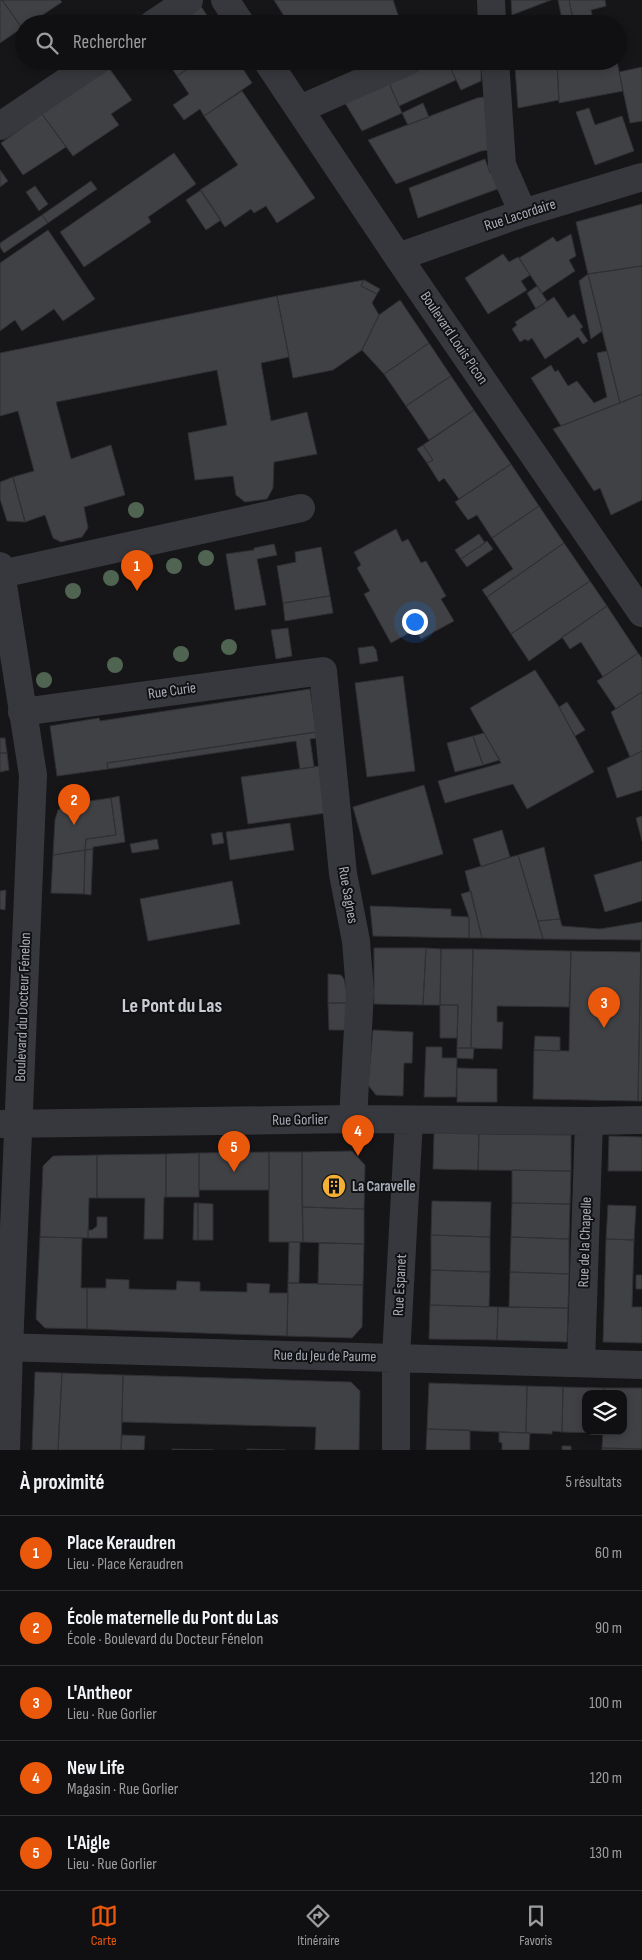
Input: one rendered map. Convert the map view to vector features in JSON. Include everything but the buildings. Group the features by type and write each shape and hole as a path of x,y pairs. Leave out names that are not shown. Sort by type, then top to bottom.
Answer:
{"street":[{"path":"166,15 189,0"},
{"path":"225,0 235,15"},
{"path":"491,0 492,15"},
{"path":"0,126 84,70"},
{"name":"Boulevard Louis Picon","path":"273,70 398,257 642,613"},
{"path":"300,109 389,70"},
{"path":"496,70 502,165 523,213"},
{"name":"Rue Lacordaire","path":"398,257 523,213 642,177"},
{"path":"1,570 301,508"},
{"name":"Boulevard du Docteur Fénelon","path":"1,570 6,648 22,712 33,775 9,1124 4,1348 6,1450"},
{"name":"Rue Curie","path":"22,712 323,670"},
{"name":"Rue Sagnes","path":"323,670 344,874 356,942 360,992 353,1119"},
{"name":"Rue Gorlier","path":"9,1124 353,1119 642,1120"},
{"name":"Rue Espanet","path":"396,1450 396,1358 409,1120"},
{"name":"Rue de la Chapelle","path":"581,1363 588,1121"},
{"name":"Rue du Jeu de Paume","path":"4,1348 642,1365"}],"place":[{"name":"Place Keraudren","path":"137,591"},
{"name":"École maternelle du Pont du Las","path":"74,825"},
{"name":"L'Antheor","path":"604,1028"},
{"name":"New Life","path":"358,1156"},
{"name":"L'Aigle","path":"234,1172"},
{"name":"La Caravelle","path":"334,1186"}],"district":[{"name":"Le Pont du Las","path":"172,1006"}]}
